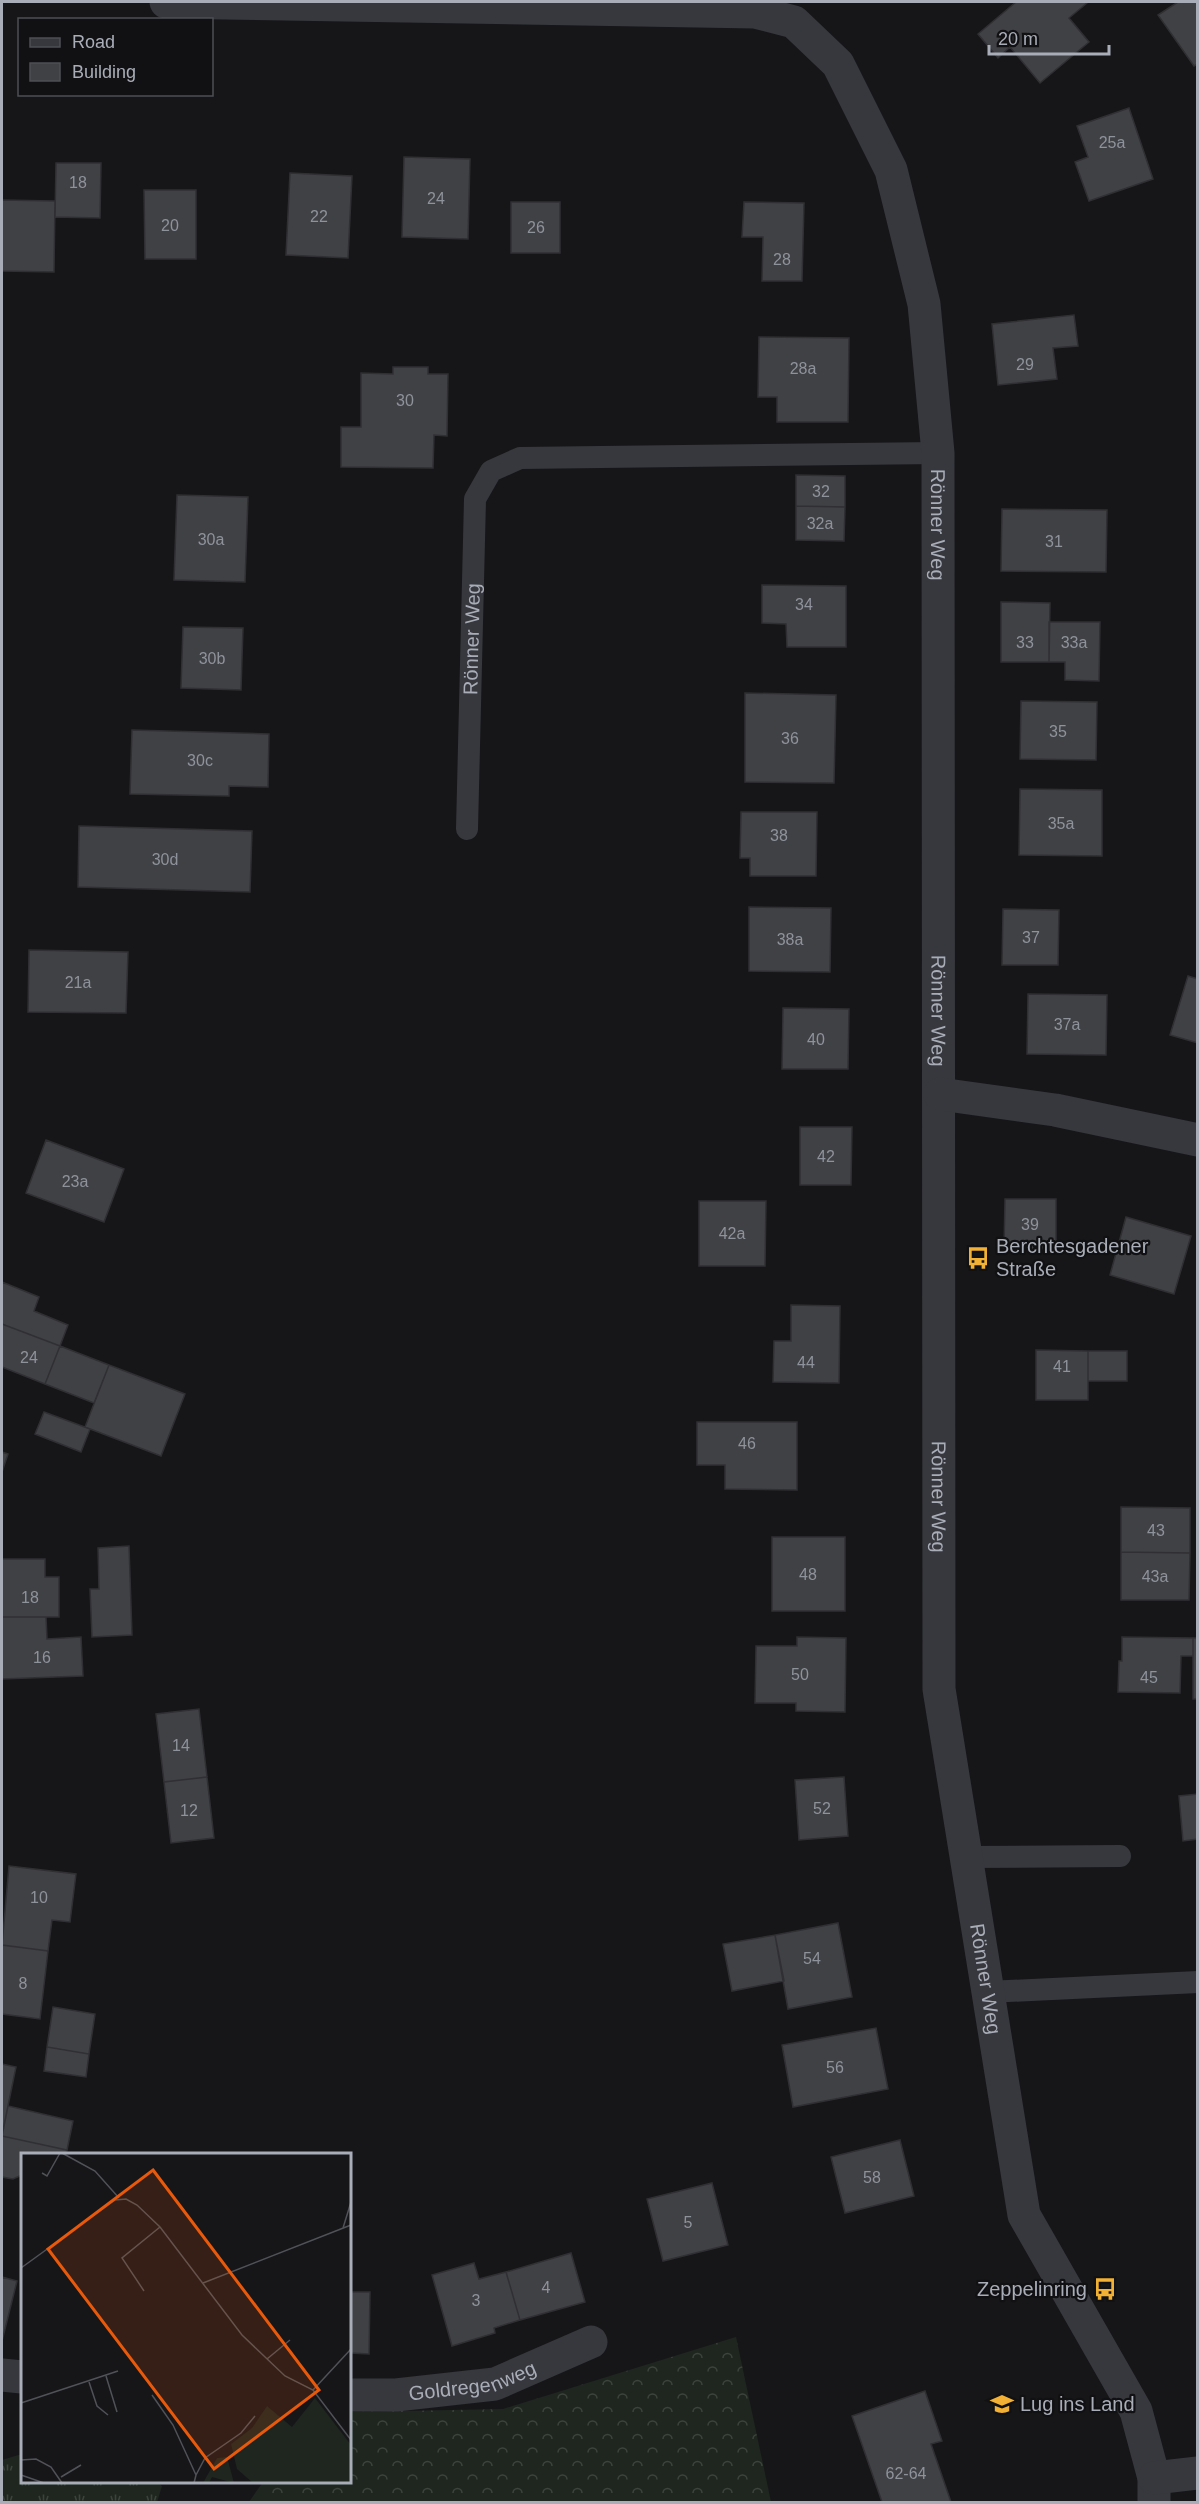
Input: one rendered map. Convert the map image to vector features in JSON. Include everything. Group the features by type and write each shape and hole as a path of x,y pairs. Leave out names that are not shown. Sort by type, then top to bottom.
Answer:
{"street":[{"name":"Rönner Weg","path":"166,2 795,12 838,64 891,170 924,304 938,453 939,1689 1024,2216 1136,2411 1154,2490"},
{"path":"940,1094 1055,1110 1197,1140"},
{"name":"Goldregenweg","path":"351,2395 396,2395 495,2384 591,2342"},
{"path":"2,2375 21,2377"},
{"path":"1154,2490 1197,2473"}],"lane":[{"name":"Rönner Weg","path":"467,829 475,500 491,471 520,458 938,453"},
{"path":"966,1857 1120,1856"},
{"path":"988,1992 1197,1982"}],"green space":[{"path":"736,2337 771,2502 249,2502 262,2483 351,2483 351,2412 503,2409"},
{"path":"21,2454 21,2483 158,2483 162,2486 157,2502 2,2502 2,2460"}],"building":[{"path":"1016,2 1087,3 1069,18 1089,42 1040,83 1010,47 998,58 978,34"},
{"path":"1178,2 1198,2 1198,64 1194,66 1158,15"},
{"path":"1129,108 1153,179 1089,201 1075,162 1088,157 1077,126"},
{"path":"404,157 470,159 468,239 402,237"},
{"path":"56,163 101,163 100,218 55,217"},
{"path":"290,173 352,176 348,258 286,255"},
{"path":"144,190 196,190 196,259 145,259"},
{"path":"2,200 55,201 54,272 2,271"},
{"path":"511,202 560,202 560,253 511,253"},
{"path":"744,202 804,203 802,281 762,281 763,237 742,237"},
{"path":"1074,315 1078,346 1053,348 1057,379 998,385 992,324"},
{"path":"759,337 849,338 848,422 777,422 777,397 758,397"},
{"path":"393,367 428,367 428,374 448,374 447,436 434,435 433,468 341,467 341,427 361,427 361,373 393,374"},
{"path":"796,475 845,476 845,507 796,506"},
{"path":"177,495 248,497 245,582 174,580"},
{"path":"796,506 845,507 844,541 796,540"},
{"path":"1002,509 1107,510 1106,572 1001,571"},
{"path":"762,585 846,586 846,647 787,647 786,624 762,623"},
{"path":"1001,602 1050,603 1049,662 1001,662"},
{"path":"1049,622 1100,622 1099,681 1065,680 1065,662 1049,662"},
{"path":"183,627 243,628 241,690 181,688"},
{"path":"745,693 836,695 834,783 745,782"},
{"path":"1021,701 1097,702 1096,760 1020,759"},
{"path":"132,730 269,734 268,787 229,786 229,796 130,794"},
{"path":"1020,789 1102,790 1102,856 1019,855"},
{"path":"741,812 817,812 816,876 750,876 750,858 740,858"},
{"path":"79,826 252,831 250,892 78,887"},
{"path":"749,907 831,908 830,972 749,971"},
{"path":"1003,909 1059,910 1058,965 1002,965"},
{"path":"29,950 128,952 126,1013 28,1012"},
{"path":"1188,976 1198,979 1198,1043 1170,1035"},
{"path":"1028,994 1107,995 1106,1055 1027,1054"},
{"path":"783,1008 849,1009 848,1069 782,1069"},
{"path":"800,1127 852,1127 851,1185 800,1185"},
{"path":"46,1140 124,1169 104,1222 26,1193"},
{"path":"1005,1199 1056,1199 1056,1249 1004,1248"},
{"path":"699,1201 766,1201 765,1266 699,1266"},
{"path":"1126,1217 1191,1236 1174,1294 1110,1275"},
{"path":"2,1282 39,1297 34,1311 68,1325 60,1346 2,1324"},
{"path":"791,1305 840,1306 839,1383 773,1382 774,1341 791,1341"},
{"path":"2,1324 60,1346 45,1384 2,1367"},
{"path":"60,1346 109,1365 94,1403 45,1384"},
{"path":"1036,1350 1088,1351 1088,1400 1036,1400"},
{"path":"1088,1351 1127,1351 1127,1381 1088,1381"},
{"path":"109,1365 185,1394 161,1456 85,1427"},
{"path":"44,1412 90,1429 81,1452 35,1434"},
{"path":"697,1422 797,1422 797,1490 725,1489 725,1465 697,1465"},
{"path":"2,1452 8,1454 2,1472"},
{"path":"1121,1507 1190,1508 1190,1553 1121,1552"},
{"path":"772,1537 845,1537 845,1611 772,1611"},
{"path":"129,1546 132,1635 92,1637 90,1589 99,1589 98,1548"},
{"path":"1121,1552 1190,1553 1189,1600 1121,1600"},
{"path":"2,1559 45,1559 45,1577 59,1577 59,1617 2,1617"},
{"path":"2,1617 46,1617 47,1639 81,1637 83,1676 2,1679"},
{"path":"797,1637 846,1638 845,1712 796,1711 796,1703 755,1703 756,1646 797,1646"},
{"path":"1122,1637 1193,1638 1193,1656 1181,1656 1180,1693 1118,1692"},
{"path":"1193,1638 1198,1638 1198,1699 1193,1699"},
{"path":"199,1709 207,1777 164,1782 156,1714"},
{"path":"207,1777 214,1838 171,1843 164,1782"},
{"path":"844,1777 848,1836 799,1840 795,1780"},
{"path":"1198,1794 1198,1839 1183,1841 1179,1796"},
{"path":"9,1866 76,1874 70,1922 52,1920 48,1951 2,1945"},
{"path":"838,1923 852,1997 788,2009 775,1935"},
{"path":"775,1935 784,1981 732,1991 723,1944"},
{"path":"2,1945 48,1951 40,2019 2,2014"},
{"path":"53,2007 95,2014 89,2054 47,2047"},
{"path":"876,2028 888,2089 793,2107 782,2045"},
{"path":"47,2047 89,2054 86,2077 44,2071"},
{"path":"2,2064 16,2067 2,2135"},
{"path":"8,2106 73,2121 67,2150 2,2136"},
{"path":"2,2136 67,2150 66,2153 21,2153 21,2175 13,2179 2,2177"},
{"path":"900,2140 914,2196 845,2213 831,2157"},
{"path":"712,2183 728,2245 663,2261 647,2199"},
{"path":"571,2253 585,2302 520,2320 506,2272"},
{"path":"474,2263 479,2279 506,2272 520,2320 494,2328 495,2333 452,2346 432,2275"},
{"path":"2,2277 17,2281 2,2341"},
{"path":"351,2292 370,2292 369,2354 351,2353"},
{"path":"925,2391 942,2441 931,2444 951,2502 882,2502 852,2416"}],"place":[{"name":"Berchtesgadener Straße","path":"978,1258"},
{"name":"Zeppelinring","path":"1105,2289"},
{"name":"Lug ins Land","path":"1002,2404"}]}
